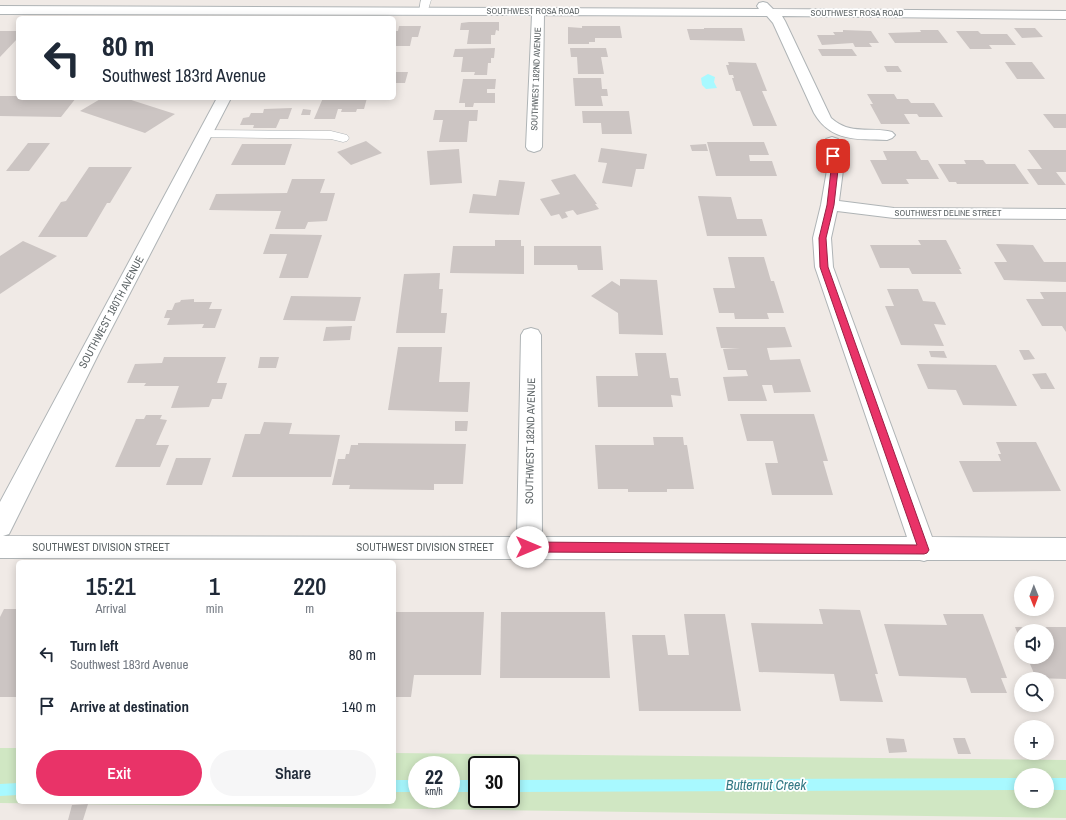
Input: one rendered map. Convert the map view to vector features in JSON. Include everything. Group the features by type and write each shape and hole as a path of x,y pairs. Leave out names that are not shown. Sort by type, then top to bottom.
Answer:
{"street":[{"path":"758,0 779,21 821,113 828,123 842,132 887,135"},
{"name":"SOUTHWEST ROSA ROAD","path":"0,10 269,14 425,5 538,11 1066,15"},
{"name":"SOUTHWEST 182ND AVENUE","path":"534,147 538,11"},
{"name":"SOUTHWEST 180TH AVENUE","path":"0,526 91,349 223,100"},
{"path":"832,142 834,170 830,205 822,238 824,267 924,550"},
{"name":"SOUTHWEST DELINE STREET","path":"830,205 894,213 1066,214"},
{"name":"SOUTHWEST 182ND AVENUE","path":"528,547 531,335"},
{"name":"SOUTHWEST DIVISION STREET","path":"0,547 528,547 924,550 1066,549"}],"lane":[{"path":"205,134 331,135 343,138"}],"green space":[{"path":"0,748 16,748 16,803 0,803"},
{"path":"396,753 1066,760 1066,818 71,804 396,804"}],"water":[{"path":"708,74 715,77 714,82 717,88 706,89 702,85 701,78"}],"building":[{"path":"499,22 499,31 496,30 495,35 491,35 491,44 467,44 469,30 460,30 461,23"},
{"path":"399,26 421,26 418,37 412,37 410,46 396,46 396,31 398,31"},
{"path":"582,26 620,26 622,38 595,38 595,42 589,42 589,44 568,44 568,27 582,28"},
{"path":"742,28 745,41 690,40 687,29"},
{"path":"1014,28 1035,28 1043,37 1022,38"},
{"path":"843,30 871,31 879,43 869,43 872,47 855,47 853,43 822,45 817,35 835,35 833,32 843,32"},
{"path":"920,30 938,30 948,43 895,43 888,33 921,32"},
{"path":"0,31 16,31 16,40 0,57"},
{"path":"956,31 978,31 981,34 1007,34 1016,45 989,45 992,49 970,49"},
{"path":"495,48 494,58 491,58 491,63 488,63 487,75 474,75 475,72 461,72 463,57 453,57 455,49"},
{"path":"570,48 606,48 608,57 601,57 604,74 578,74 577,57 571,57"},
{"path":"818,49 852,49 857,56 822,56"},
{"path":"728,62 756,63 767,91 762,91 777,126 753,126 740,91 736,91 732,78 734,78 733,75 729,75 726,65 729,65"},
{"path":"1005,62 1032,62 1045,79 1017,79"},
{"path":"884,66 898,66 902,72 887,72"},
{"path":"396,72 408,72 405,83 396,83"},
{"path":"573,78 601,78 602,89 607,89 608,96 601,96 603,106 575,106"},
{"path":"463,79 496,79 495,89 487,89 487,93 495,93 495,103 474,103 473,107 465,107 465,103 459,103"},
{"path":"867,94 894,94 897,99 908,99 911,103 934,103 943,117 919,117 917,114 904,114 910,124 881,124 870,104 873,104"},
{"path":"0,96 16,96 16,100 74,100 61,117 0,116"},
{"path":"99,100 131,100 175,114 145,133 80,111"},
{"path":"322,100 366,100 364,109 357,109 356,112 341,112 342,109 338,109 335,119 314,119"},
{"path":"292,108 288,119 280,119 276,128 253,128 254,125 240,125 243,118 249,117 251,113 263,113 264,109"},
{"path":"303,109 311,110 310,115 301,115"},
{"path":"435,110 478,110 477,121 469,121 467,142 439,142 443,120 433,120"},
{"path":"582,111 629,111 632,134 602,134 601,123 583,123"},
{"path":"1043,114 1066,114 1066,128 1054,128"},
{"path":"366,141 382,153 351,165 337,152"},
{"path":"707,142 764,142 769,155 749,155 750,161 772,161 777,176 716,176"},
{"path":"28,143 50,143 29,171 6,171"},
{"path":"242,144 292,144 285,165 231,165"},
{"path":"706,144 708,151 692,151 690,145"},
{"path":"601,148 647,154 644,169 636,169 632,187 602,183 607,163 598,162"},
{"path":"459,149 462,183 430,185 427,151"},
{"path":"1028,150 1066,150 1066,172 1056,172 1066,185 1038,185 1027,169 1042,169"},
{"path":"883,151 916,151 921,160 928,160 939,179 906,179 909,184 882,184 870,160 887,160"},
{"path":"964,160 983,160 986,164 1015,164 1029,184 957,184 956,182 949,182 938,164 966,164"},
{"path":"89,167 132,167 110,203 107,203 87,237 38,237 61,202 66,201"},
{"path":"575,174 599,209 577,215 573,210 565,212 568,217 562,219 559,214 551,216 540,199 560,194 551,180"},
{"path":"292,179 325,179 320,193 335,193 327,221 308,222 305,229 275,229 281,211 209,210 216,194 287,193"},
{"path":"499,180 525,182 519,215 469,213 473,194 496,196"},
{"path":"698,196 731,197 737,219 762,219 767,236 707,236"},
{"path":"270,234 322,235 308,278 279,278 287,254 263,254"},
{"path":"495,240 521,240 521,246 524,246 524,274 450,273 453,246 495,246"},
{"path":"918,240 946,240 961,269 959,269 962,274 912,274 909,268 880,268 870,245 921,245"},
{"path":"23,241 57,256 0,294 0,256"},
{"path":"996,244 1033,245 1044,262 1066,262 1066,282 1004,280 994,262 1007,262"},
{"path":"534,246 601,246 603,270 578,270 577,265 534,265"},
{"path":"728,257 764,257 771,281 774,281 784,313 767,313 769,319 735,319 734,313 719,313 713,288 735,288"},
{"path":"440,273 439,289 443,289 441,313 447,313 445,333 396,333 404,274"},
{"path":"620,279 657,280 663,335 619,334 618,313 591,296 612,281 620,286"},
{"path":"887,289 918,289 923,301 935,302 946,325 934,324 944,346 901,345 885,306 894,306"},
{"path":"1040,292 1066,292 1066,332 1062,326 1042,326 1026,299 1044,299"},
{"path":"291,296 361,297 355,321 283,320"},
{"path":"194,299 194,302 212,302 209,309 222,309 215,328 202,328 204,324 167,325 170,318 164,318 167,310 172,310 175,303 180,302 181,300"},
{"path":"352,326 350,340 323,341 326,327"},
{"path":"716,327 785,327 792,347 767,348 770,360 800,359 811,392 774,393 772,385 762,385 767,401 728,401 723,377 748,376 746,370 728,370 723,349 740,348 721,348"},
{"path":"398,347 442,347 439,382 470,382 468,412 388,410"},
{"path":"1019,350 1029,350 1035,359 1024,360"},
{"path":"929,351 944,351 947,358 931,357"},
{"path":"635,353 666,353 670,378 678,378 681,396 671,395 673,407 598,407 596,376 638,376"},
{"path":"164,357 226,357 217,383 227,383 222,399 212,399 209,407 171,408 179,386 144,386 146,383 127,383 135,364 162,363"},
{"path":"260,357 279,357 276,368 258,368"},
{"path":"917,364 996,365 1017,406 963,405 956,390 928,389"},
{"path":"1046,373 1055,389 1041,389 1032,374"},
{"path":"740,414 814,414 828,461 823,461 833,495 772,495 765,463 778,463 773,441 747,441"},
{"path":"146,415 162,415 160,419 167,420 156,445 169,445 160,467 115,467 136,419 144,419"},
{"path":"455,421 468,421 467,431 455,431"},
{"path":"264,422 292,423 289,434 340,435 331,477 232,477 245,434 260,434"},
{"path":"653,437 683,437 684,445 687,445 694,489 667,489 667,492 628,492 628,489 598,489 595,445 654,445"},
{"path":"996,442 1036,442 1061,491 973,492 959,461 1001,461 998,454 1001,454"},
{"path":"358,443 466,444 463,484 434,484 434,490 349,489 350,485 332,485 338,459 345,459 346,454 349,454 351,445 358,445"},
{"path":"176,458 211,458 202,485 166,485"},
{"path":"4,609 16,609 16,697 0,697 0,617"},
{"path":"819,609 860,610 878,674 875,674 883,702 840,701 834,674 759,672 751,623 823,624"},
{"path":"396,612 484,612 481,675 414,675 411,697 396,697"},
{"path":"501,612 605,612 610,678 500,678"},
{"path":"684,614 725,614 741,711 639,711 632,635 665,635 668,655 689,655"},
{"path":"943,614 983,614 1007,678 1001,678 1007,693 971,693 966,678 899,676 884,624 947,625"},
{"path":"1054,627 1066,627 1066,679 1054,679 1054,672 1033,672 1030,664 1054,664"},
{"path":"886,738 904,739 907,752 889,753"},
{"path":"953,738 965,738 971,754 958,754"},
{"path":"88,804 83,820 68,820 72,805"}],"waterway":[{"name":"Butternut Creek","path":"520,786 1014,784"},
{"name":"Butternut Creek","path":"1054,784 1066,784"},
{"name":"Butternut Creek","path":"396,786 408,786"},
{"name":"Butternut Creek","path":"460,786 468,786"},
{"name":"Butternut Creek","path":"0,790 16,789"}],"route":[{"path":"528,547 924,550 824,267 822,238 830,205 834,170 833,156"}]}
